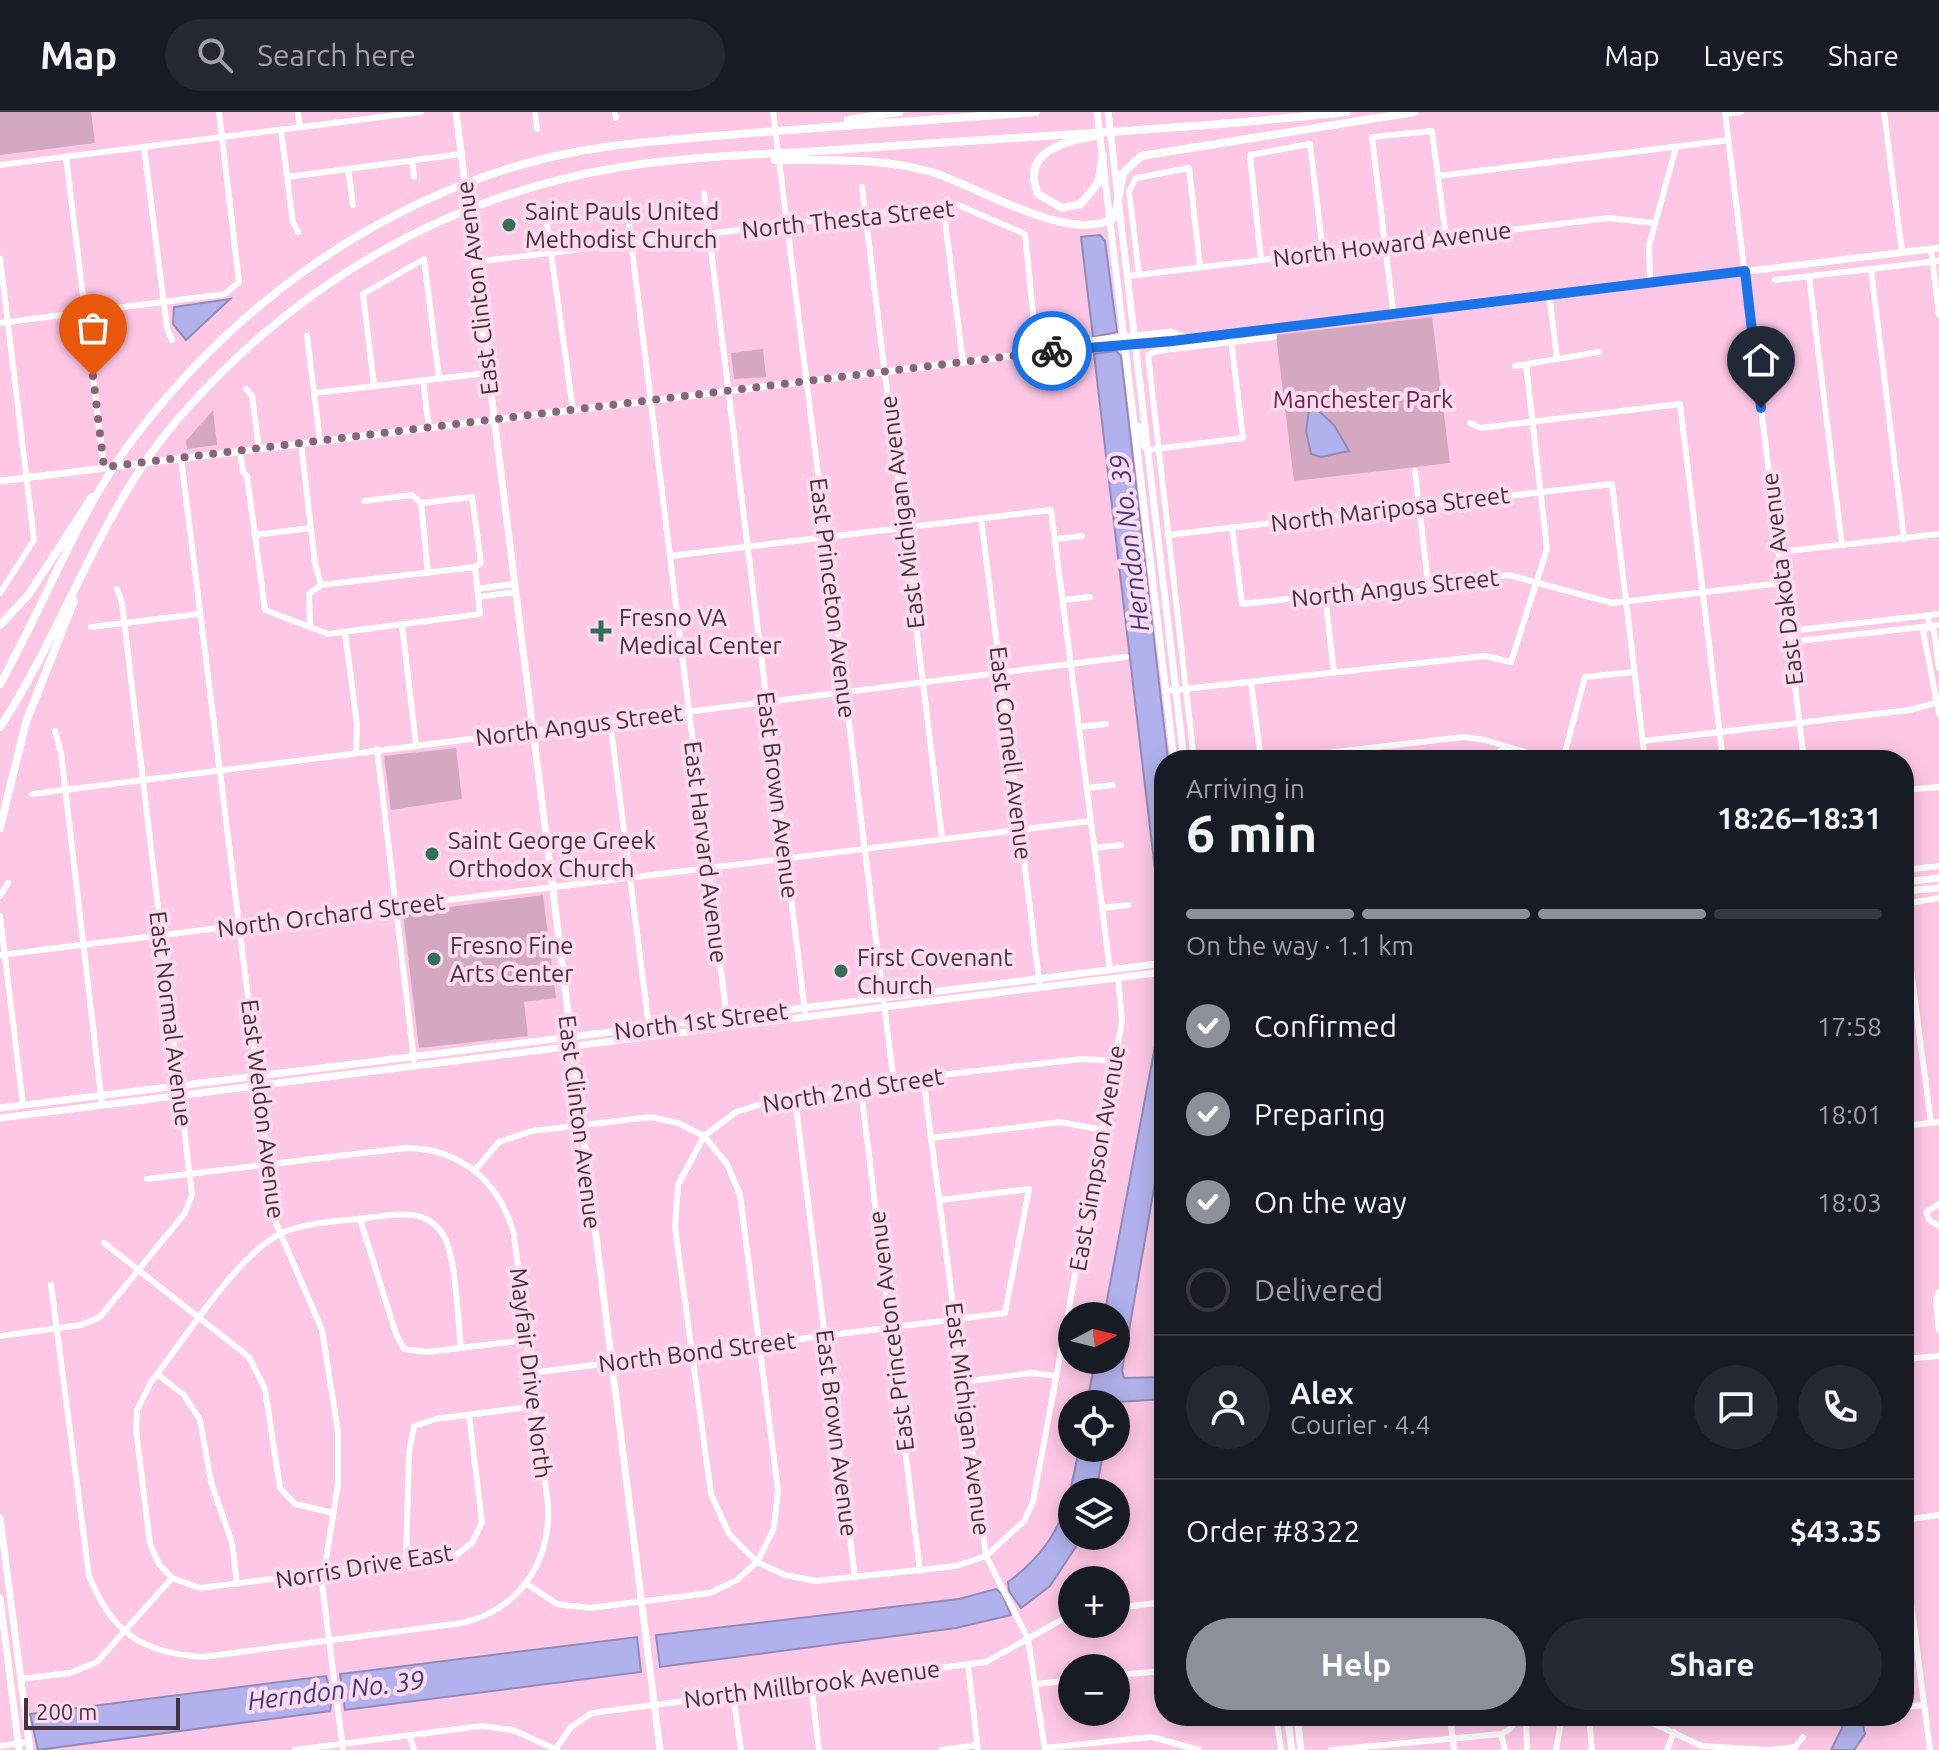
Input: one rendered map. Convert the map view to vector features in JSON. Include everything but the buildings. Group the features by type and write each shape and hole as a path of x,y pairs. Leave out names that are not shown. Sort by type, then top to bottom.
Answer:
{"highway":[{"path":"789,129 899,112"},
{"path":"0,625 29,594 127,448 196,364 279,288 347,243 446,191 544,159 624,145 789,129 1035,112"},
{"path":"0,727 20,695 109,522 157,445 232,362 300,302 364,259 450,216 532,186 613,168 1086,135 1347,112"},
{"path":"792,157 897,164 953,179 1047,220 1081,223 1110,220 1120,206 1123,173 1141,156 1414,112"},
{"path":"1086,135 1059,144 1038,158 1034,184 1043,199 1062,208 1081,204 1098,183 1103,156"},
{"path":"0,684 105,481"},
{"path":"0,828 26,722 43,673 109,522"}],"main road":[{"name":"East Clinton Avenue","path":"456,112 660,1750"},
{"path":"1097,112 1173,750"},
{"path":"1108,112 1154,449 1183,750"},
{"path":"0,481 1137,340 1184,337 1935,248"},
{"path":"1132,398 1143,443 1154,449"},
{"path":"1914,881 1939,878"},
{"path":"1914,890 1939,888"},
{"name":"North 1st Street","path":"0,1108 180,1090 649,1027 884,1003 1154,964"},
{"path":"1059,985 1105,975 1110,970"},
{"name":"North 1st Street","path":"1040,983 1059,985 1154,973"},
{"name":"North 1st Street","path":"414,1060 571,1047 728,1027 805,1012"},
{"path":"649,1027 662,1035"},
{"name":"North 1st Street","path":"0,1118 102,1099"},
{"path":"0,1518 29,1746"},
{"path":"0,1598 18,1747"},
{"path":"2,1614 14,1673 20,1679"},
{"path":"1288,1726 1292,1750"},
{"path":"1298,1726 1301,1750"}],"street":[{"path":"4,323 225,294 239,282 219,112"},
{"path":"298,112 300,127"},
{"path":"0,165 281,130 375,115 421,112"},
{"path":"535,112 537,129"},
{"name":"East Princeton Avenue","path":"773,112 894,1084"},
{"path":"1725,113 1741,112"},
{"path":"1884,112 1902,252"},
{"name":"East Dakota Avenue","path":"1725,113 1803,750"},
{"path":"281,130 293,223 298,232"},
{"path":"1393,311 1372,137 1432,131 1446,237"},
{"path":"1438,176 1729,140"},
{"path":"1261,260 1250,155 1310,144 1323,252"},
{"path":"144,147 163,303 172,340"},
{"path":"1650,281 1648,260 1654,223 1676,147"},
{"path":"287,177 461,154"},
{"path":"66,157 104,467"},
{"path":"412,161 414,177"},
{"path":"1139,275 1129,191 1133,181 1142,174 1189,168 1200,266"},
{"path":"348,169 353,205"},
{"name":"East Michigan Avenue","path":"862,187 942,838"},
{"name":"East Brown Avenue","path":"704,193 805,1012"},
{"name":"East Harvard Avenue","path":"626,200 728,1027"},
{"name":"North Thesta Street","path":"474,262 956,204 1025,234 1037,353"},
{"path":"943,205 963,362"},
{"path":"546,217 573,410"},
{"name":"North Howard Avenue","path":"1129,276 1609,218 1654,223"},
{"path":"1935,248 1939,315"},
{"path":"0,258 4,323 34,540 0,593"},
{"path":"374,385 363,294 424,259 439,378"},
{"path":"1775,280 1936,261"},
{"path":"1871,269 1904,539"},
{"path":"1809,276 1842,545"},
{"path":"1549,293 1557,358"},
{"path":"1154,449 1243,438 1230,331"},
{"path":"307,336 320,441"},
{"path":"1193,750 1154,449 1148,355 1157,351 1274,337"},
{"path":"1166,691 1485,656 1511,662 1548,542 1526,361 1599,352"},
{"path":"1515,366 1526,365"},
{"path":"315,393 488,373"},
{"path":"423,380 429,428"},
{"path":"246,389 252,396 259,449"},
{"path":"1470,423 1481,428 1680,404 1722,750"},
{"path":"301,443 321,585"},
{"path":"240,451 243,472 247,476 265,610 328,634 480,614 475,567"},
{"name":"East Weldon Avenue","path":"181,458 267,1164 279,1234 317,1314 329,1357 340,1459 322,1574 343,1747"},
{"path":"1415,471 1428,583"},
{"name":"North Mariposa Street","path":"1167,535 1612,484 1626,601"},
{"path":"364,501 412,495 421,503 428,573"},
{"path":"310,627 309,594 321,585 475,567 481,563 472,497 421,503"},
{"path":"670,556 1051,510 1110,970"},
{"name":"East Cornell Avenue","path":"981,518 1040,983"},
{"name":"North Angus Street","path":"1232,527 1242,604 1509,575 1604,602 1782,583"},
{"path":"254,535 311,528"},
{"path":"1778,552 1939,534"},
{"path":"1055,539 1082,536"},
{"path":"477,593 514,588"},
{"name":"East Normal Avenue","path":"0,1336 81,1325 100,1317 185,1213 192,1195 124,623 117,589"},
{"path":"1325,595 1334,673"},
{"path":"1063,600 1090,597"},
{"path":"1626,601 1644,750"},
{"path":"91,627 199,614"},
{"path":"1789,637 1798,630 1939,614"},
{"path":"1928,615 1929,626 1934,631 1939,668"},
{"path":"402,625 416,745"},
{"path":"1789,637 1799,641 1939,625"},
{"path":"1929,626 1923,631 1939,714"},
{"path":"345,632 357,727 356,752"},
{"name":"North Angus Street","path":"32,794 1126,657"},
{"path":"1566,750 1585,677 1634,672"},
{"path":"1251,682 1261,750"},
{"path":"1643,741 1937,703"},
{"path":"610,721 649,1027"},
{"path":"1079,727 1106,724"},
{"path":"55,731 66,790 102,1099"},
{"path":"1350,750 1464,737 1517,750"},
{"path":"1502,750 1507,747"},
{"path":"377,749 414,1060"},
{"path":"1087,788 1113,785"},
{"path":"1914,789 1939,787"},
{"name":"North Orchard Street","path":"2,955 1091,821"},
{"path":"1094,848 1121,845"},
{"path":"1914,869 1939,866"},
{"path":"0,896 8,883"},
{"path":"1914,902 1939,898"},
{"path":"1102,908 1128,905"},
{"path":"0,916 2,955 23,1105"},
{"name":"East Simpson Avenue","path":"986,1556 1024,1521 1033,1502 1122,1021 1118,978"},
{"path":"1914,983 1935,1123 1914,1125"},
{"name":"North 2nd Street","path":"704,1136 723,1120 749,1106 861,1090 923,1077 1082,1059 1115,1061"},
{"name":"East Michigan Avenue","path":"923,1077 986,1556 1028,1639 1045,1749"},
{"name":"East Princeton Avenue","path":"861,1090 920,1571"},
{"name":"East Brown Avenue","path":"795,1098 855,1578"},
{"path":"51,1285 89,1576 102,1605 124,1634 160,1650 203,1657 474,1620 506,1604 527,1584 549,1600 574,1608 710,1593 737,1580 757,1562 770,1539 778,1503 740,1195 727,1164 704,1136 678,1123 651,1117 508,1137 493,1147 475,1170 444,1152 423,1148 147,1179"},
{"path":"931,1138 1060,1122 1103,1130"},
{"path":"704,1136 682,1174 675,1204 714,1505 736,1543 757,1562 806,1580 920,1571 956,1566 986,1556"},
{"name":"Mayfair Drive North","path":"475,1170 498,1196 510,1221 536,1406 548,1524 544,1550 527,1584"},
{"name":"North Bond Street","path":"531,1373 1005,1313 1029,1189 940,1200"},
{"path":"1939,1204 1926,1212 1929,1220 1939,1226"},
{"path":"20,1679 85,1669 124,1634 172,1578 159,1564 150,1544 136,1430 140,1402 157,1374 249,1257 279,1234 301,1227 412,1214 433,1222 442,1232 448,1249 461,1347"},
{"path":"360,1219 396,1334 404,1349 419,1352 526,1340"},
{"path":"104,1243 245,1353 260,1374 276,1478 282,1492 299,1506 333,1513"},
{"path":"1939,1292 1936,1300 1939,1330"},
{"path":"1914,1358 1939,1356"},
{"path":"962,1382 1031,1373 1057,1376"},
{"path":"157,1374 184,1395 200,1420 211,1482 232,1543 237,1584"},
{"path":"406,1563 409,1453 414,1426 436,1419 536,1406"},
{"name":"Norris Drive East","path":"172,1578 200,1588 455,1556 472,1543 480,1530 482,1510 469,1415"},
{"path":"1914,1519 1939,1515"},
{"path":"1130,1606 1154,1603"},
{"name":"North Millbrook Avenue","path":"556,1749 571,1727 592,1713 968,1665 996,1658 1058,1622"},
{"path":"1914,1627 1930,1750"},
{"path":"941,1750 978,1748 968,1665"},
{"path":"1130,1674 1154,1672"},
{"path":"1037,1684 1058,1682"},
{"path":"811,1685 819,1750"},
{"path":"733,1694 741,1750"},
{"path":"1914,1706 1924,1705"},
{"path":"295,1750 343,1747 481,1726 513,1730 556,1749"},
{"path":"1277,1726 1281,1750"},
{"path":"1452,1726 1454,1750"},
{"path":"1331,1750 1383,1747 1453,1736 1501,1734 1513,1726"},
{"path":"1522,1726 1527,1750"},
{"path":"1556,1750 1560,1726"},
{"path":"1590,1726 1592,1750"},
{"path":"1660,1726 1702,1746 1731,1750 1796,1749 1803,1737"},
{"path":"1667,1750 1674,1732"},
{"path":"1501,1734 1505,1750"},
{"path":"410,1737 414,1750"},
{"path":"1045,1749 1152,1737 1199,1750"},
{"path":"3,1746 29,1746"}],"green space":[{"path":"0,112 91,112 95,143 0,155"},
{"name":"Manchester Park","path":"1432,317 1450,463 1294,481 1276,335"},
{"path":"763,349 766,377 734,379 731,353"},
{"path":"213,410 217,445 187,449 186,441"},
{"path":"456,748 462,799 391,810 384,756"},
{"path":"543,895 556,998 524,1002 528,1036 419,1048 403,913"}],"water":[{"path":"1100,235 1105,241 1117,332 1093,337 1081,237"},
{"path":"230,299 186,340 173,324 174,307"},
{"name":"Herndon No. 39","path":"1116,351 1121,356 1167,750 1154,750 1154,861 1094,354"},
{"path":"1310,403 1334,425 1349,451 1321,457 1311,454 1306,431"},
{"path":"1154,1052 1154,1189 1130,1325 1130,1302 1107,1302"},
{"path":"1092,1374 1154,1377 1154,1400 1130,1401 1130,1390 1090,1390"},
{"path":"1076,1462 1101,1462 1099,1478 1072,1478"},
{"path":"1058,1524 1058,1550 1074,1550 1063,1566 1058,1566 1058,1574 1050,1586 1021,1608 1009,1591 1008,1582 1039,1554"},
{"path":"996,1589 1002,1594 1011,1615 956,1628 660,1667 656,1635 959,1599"},
{"path":"637,1637 641,1672 345,1710 340,1674"},
{"path":"326,1676 332,1698 330,1711 38,1750 30,1714"},
{"path":"1863,1726 1865,1734 1854,1750 1831,1750 1842,1728"}],"way so far":[{"path":"93,376 104,467 1052,351"}],"place":[{"name":"Saint Pauls United Methodist Church","path":"509,225"},
{"name":"Fresno VA Medical Center","path":"601,631"},
{"name":"Saint George Greek Orthodox Church","path":"432,854"},
{"name":"Fresno Fine Arts Center","path":"434,959"},
{"name":"First Covenant Church","path":"841,971"}],"route":[{"path":"1052,351 1074,352 1172,341 1393,311 1745,271 1761,408"}]}
